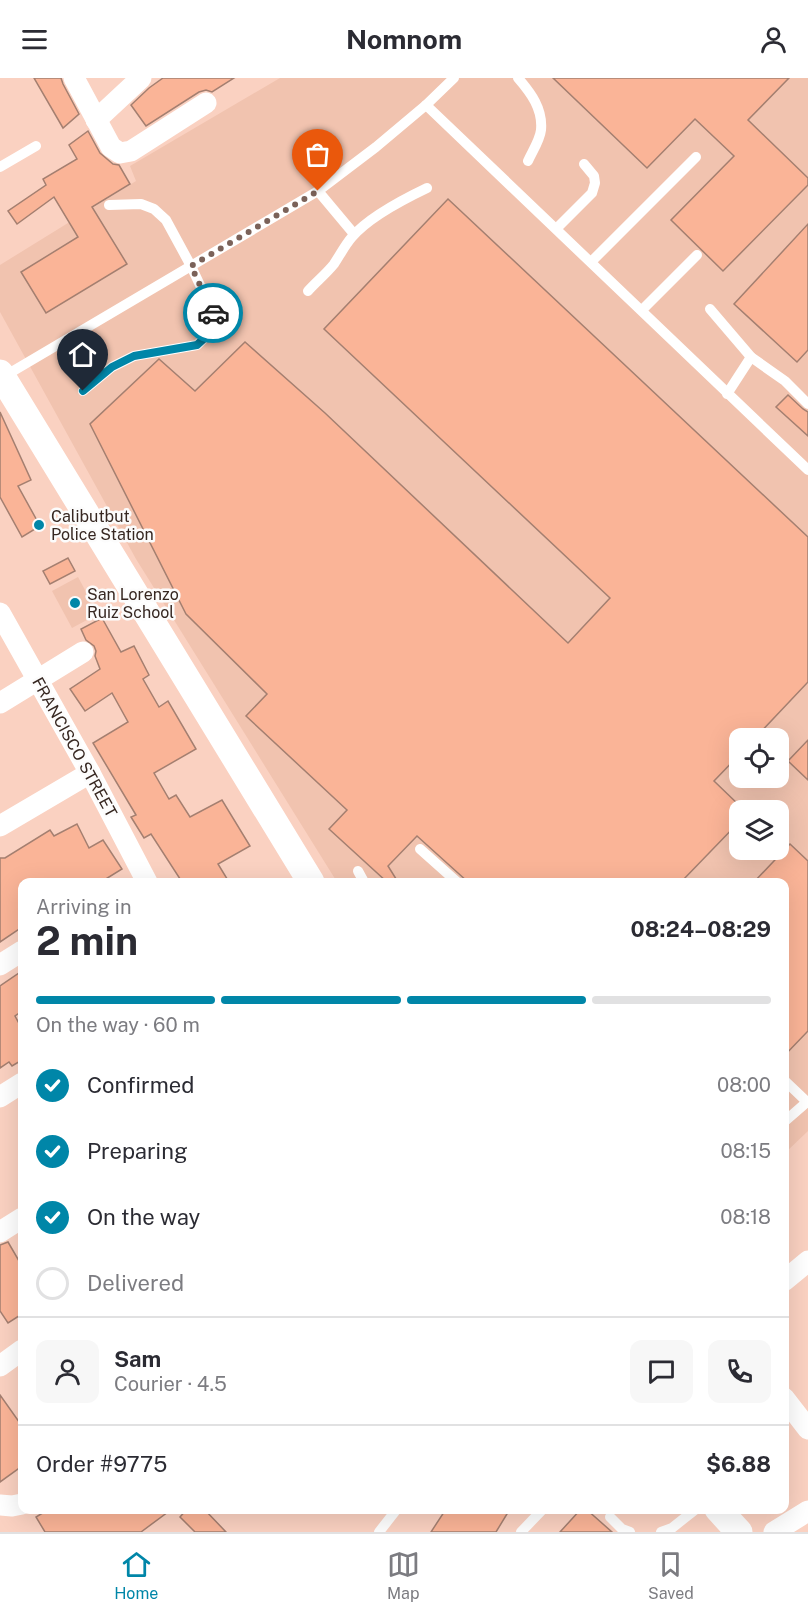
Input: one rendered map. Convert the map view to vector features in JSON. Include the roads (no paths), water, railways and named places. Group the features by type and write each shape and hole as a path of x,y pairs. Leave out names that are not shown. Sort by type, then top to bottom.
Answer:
{"street":[{"path":"74,78 111,147 120,153 131,151 206,103"},
{"path":"96,120 141,78"},
{"path":"1,377 309,878"},
{"name":"FRANCISCO STREET","path":"0,613 90,773 140,878"},
{"path":"0,703 83,652"},
{"path":"0,826 90,773"},
{"path":"0,965 18,954"},
{"path":"0,1097 18,1086"},
{"path":"0,1232 18,1221"},
{"path":"789,1277 808,1261"},
{"path":"0,1366 18,1353"},
{"path":"789,1404 808,1429"},
{"path":"0,1505 18,1505"},
{"path":"774,1532 808,1511"},
{"path":"723,1514 739,1532"}],"lane":[{"path":"1,377 318,191 376,147 454,78"},
{"path":"518,78 529,90 540,109 541,131 528,161"},
{"path":"426,105 808,470"},
{"path":"0,167 36,146"},
{"path":"591,262 696,157"},
{"path":"556,228 592,193 595,183 594,176 584,164"},
{"path":"308,291 334,263 354,234 403,199 427,188"},
{"path":"318,191 354,234"},
{"path":"83,391 112,367 134,356 197,345 212,331 214,315 166,220 153,209 141,204 109,205"},
{"path":"642,310 697,255"},
{"path":"710,309 752,357 785,381 808,404"},
{"path":"727,394 752,357"},
{"path":"420,849 453,878"},
{"path":"358,871 362,878"},
{"path":"789,1085 807,1101 789,1117"},
{"path":"379,1532 393,1514"},
{"path":"521,1532 538,1514"},
{"path":"661,1532 672,1528 690,1514"},
{"path":"610,1517 622,1529 630,1532"}],"place":[{"name":"Calibutbut Police Station","path":"39,525"},
{"name":"San Lorenzo Ruiz School","path":"75,603"}]}
